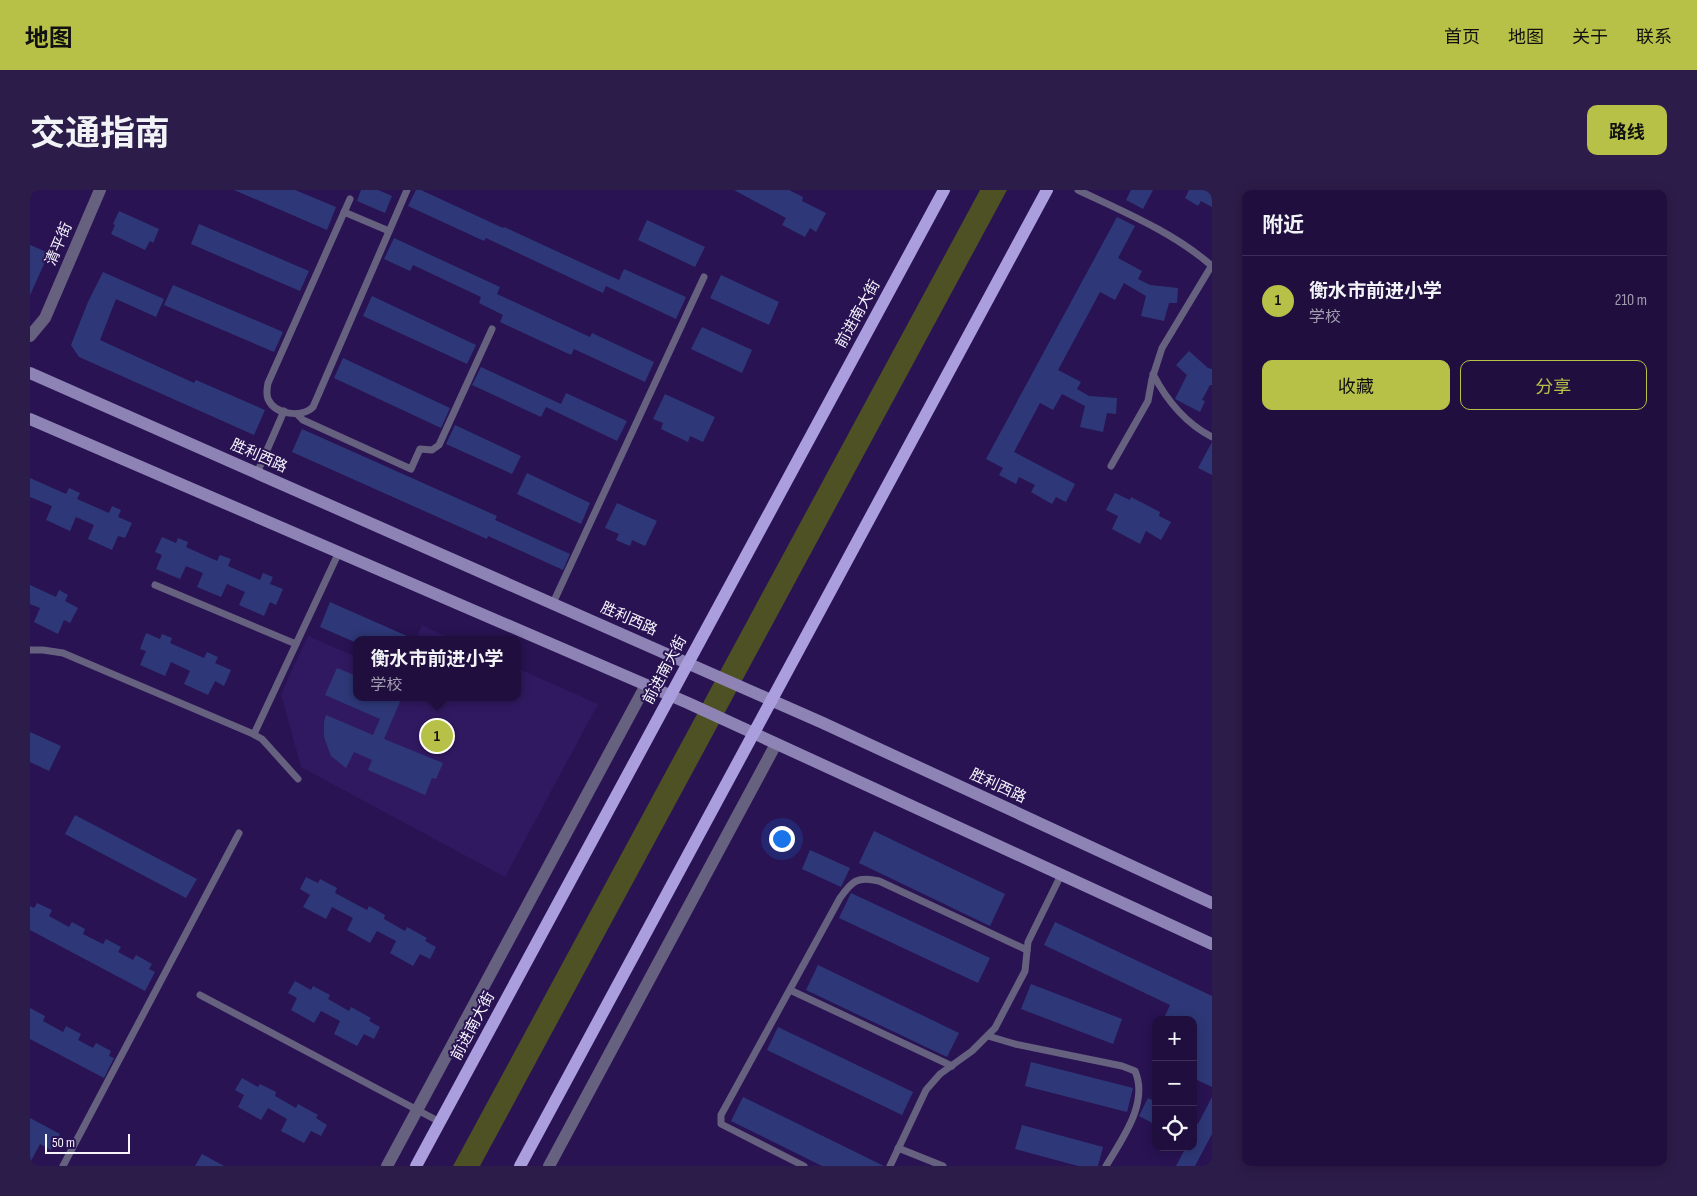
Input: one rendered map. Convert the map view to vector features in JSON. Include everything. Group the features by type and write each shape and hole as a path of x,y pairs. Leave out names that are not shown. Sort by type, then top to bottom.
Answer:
{"main road":[{"name":"前进南大街","path":"416,1166 944,190"},
{"path":"520,1166 1047,190"},
{"name":"胜利西路","path":"30,372 772,700 1212,903"},
{"path":"30,419 688,703 1212,944"}],"street":[{"name":"清平街","path":"30,336 45,318 100,190"},
{"path":"387,1166 646,685"},
{"path":"549,1166 776,744"}],"lane":[{"path":"350,199 268,383 267,394 269,401 276,408 284,411 297,414 308,412 313,407 407,190"},
{"path":"1078,190 1150,225 1198,253 1212,265 1162,348 1153,374 1148,401 1111,466"},
{"path":"344,212 389,231"},
{"path":"553,603 704,277"},
{"path":"297,414 303,420 411,469 420,448 432,450 439,444 492,328"},
{"path":"1153,374 1162,392 1181,416 1212,437"},
{"path":"257,473 284,411"},
{"path":"254,734 339,552"},
{"path":"155,585 296,644"},
{"path":"30,650 63,653 254,734 276,753 298,779"},
{"path":"63,1166 239,832"},
{"path":"890,1166 926,1090 933,1080 972,1052 995,1028 1025,971 1028,942 1060,875"},
{"path":"804,1166 720,1124 721,1115 840,898 851,882 866,878 879,880 1027,950"},
{"path":"790,990 952,1066"},
{"path":"200,995 440,1122"},
{"path":"988,1036 1015,1044 1104,1062 1135,1071 1140,1081 1136,1105 1125,1134 1106,1166"},
{"path":"898,1148 943,1166"}],"shaded area":[{"path":"980,190 1007,190 480,1166 453,1166"},
{"path":"422,625 445,636 417,636"},
{"path":"308,636 353,655 353,701 521,701 521,670 598,704 505,877 301,767 281,694"}],"building":[{"path":"234,190 295,190 336,207 327,230"},
{"path":"361,190 378,190 392,196 385,213 357,201"},
{"path":"416,190 421,190 619,280 624,269 686,297 676,319 606,286 603,293 486,238 484,241 408,206"},
{"path":"734,190 789,190 803,197 802,201 826,213 816,232 810,228 805,237 782,225 786,218"},
{"path":"1131,190 1153,190 1143,209 1126,200"},
{"path":"1189,190 1212,190 1212,207 1201,201 1198,206 1185,198"},
{"path":"119,211 159,229 153,243 150,241 145,250 111,234"},
{"path":"1117,217 1135,226 1118,258 1142,271 1138,279 1150,285 1178,288 1177,303 1169,303 1164,321 1141,316 1146,296 1124,283 1115,300 1100,292 1058,370 1081,382 1077,389 1089,396 1117,398 1116,414 1107,413 1103,432 1080,427 1085,406 1062,394 1053,410 1040,403 1014,452 1075,484 1066,502 1056,497 1052,504 1031,492 1035,485 1019,477 1016,484 999,475 1003,468 986,459"},
{"path":"647,220 705,247 695,267 638,240"},
{"path":"199,224 309,271 300,291 191,244"},
{"path":"394,238 500,287 497,294 590,337 592,333 654,362 645,382 574,349 571,355 500,322 503,315 479,303 481,297 413,265 410,271 384,259"},
{"path":"30,245 49,253 30,295"},
{"path":"103,272 164,299 156,317 116,299 100,340 194,383 196,380 265,410 254,435 79,357 71,345 88,302"},
{"path":"721,275 779,302 769,325 710,298"},
{"path":"173,285 283,332 274,352 164,305"},
{"path":"372,296 476,345 467,364 363,316"},
{"path":"702,327 752,350 742,373 691,349"},
{"path":"1189,351 1208,368 1212,369 1212,385 1210,385 1202,400 1205,401 1200,412 1175,399 1187,375 1176,365"},
{"path":"343,358 450,408 441,428 334,378"},
{"path":"481,367 561,404 566,393 627,421 617,441 546,407 541,417 472,385"},
{"path":"665,394 715,417 703,442 690,436 688,442 661,429 663,423 653,419"},
{"path":"455,425 521,456 512,474 446,444"},
{"path":"302,429 497,516 495,520 570,554 563,570 488,536 487,539 292,452"},
{"path":"1212,442 1212,475 1198,468"},
{"path":"527,473 590,503 581,524 517,494"},
{"path":"30,478 66,494 69,488 80,493 77,499 109,513 112,506 121,510 118,517 132,523 125,538 118,536 112,550 88,539 94,525 76,517 70,531 46,520 52,506 30,497"},
{"path":"1115,493 1130,500 1131,497 1160,512 1159,516 1171,522 1161,540 1146,531 1140,544 1112,529 1118,516 1106,510"},
{"path":"617,503 657,521 645,546 632,540 630,546 616,540 619,534 605,528"},
{"path":"162,537 176,543 178,538 188,542 186,547 217,561 220,555 231,559 228,566 260,580 263,573 273,577 270,584 283,589 276,605 270,602 264,616 239,605 245,592 227,584 221,597 197,587 203,573 186,566 180,579 156,569 162,555 155,552"},
{"path":"30,585 56,597 59,590 68,595 65,601 78,608 70,623 64,620 58,634 34,622 40,608 30,604"},
{"path":"330,602 407,636 353,636 353,641 320,627"},
{"path":"146,633 160,639 162,634 172,638 170,643 204,658 207,652 218,657 215,663 231,670 224,686 215,681 208,695 184,684 190,671 171,662 165,676 140,665 146,651 140,649"},
{"path":"337,668 353,674 353,701 400,701 384,739 443,763 436,779 432,778 425,795 368,770 372,760 354,752 346,768 331,756 324,737 326,715 373,735 380,719 325,695"},
{"path":"30,732 61,746 49,771 30,762"},
{"path":"75,815 197,879 186,898 65,834"},
{"path":"874,831 1005,894 990,926 859,863"},
{"path":"810,850 850,868 841,887 802,869"},
{"path":"306,877 318,883 320,879 337,888 335,893 367,910 369,906 385,915 384,919 405,931 407,927 427,938 425,941 436,947 430,959 420,954 413,966 390,953 396,941 377,931 370,943 347,930 353,918 332,907 326,919 303,907 310,895 300,889"},
{"path":"851,893 990,958 978,983 839,918"},
{"path":"37,903 52,910 49,916 69,927 72,922 85,929 83,934 103,944 106,939 121,947 118,952 133,960 136,955 152,964 149,969 155,972 145,991 30,930 30,906 34,908"},
{"path":"1055,922 1212,996 1212,1087 1197,1080 1197,1016 1165,1016 1170,1005 1044,945"},
{"path":"818,965 959,1033 947,1057 806,990"},
{"path":"295,981 311,990 313,986 330,995 328,999 349,1011 351,1007 371,1018 369,1021 380,1027 374,1039 364,1034 357,1046 334,1034 340,1021 321,1011 314,1023 291,1010 297,998 288,993"},
{"path":"1031,984 1122,1019 1113,1044 1021,1009"},
{"path":"30,1008 45,1016 43,1021 63,1032 66,1026 81,1034 78,1040 93,1048 96,1043 111,1051 109,1056 114,1058 104,1078 30,1039"},
{"path":"778,1027 913,1092 902,1115 767,1050"},
{"path":"1031,1062 1133,1088 1127,1112 1025,1086"},
{"path":"242,1078 258,1087 260,1084 276,1092 275,1096 296,1108 298,1104 318,1115 316,1118 327,1125 321,1136 311,1131 304,1143 281,1131 287,1119 268,1108 261,1120 238,1107 244,1095 235,1090"},
{"path":"743,1097 884,1166 822,1166 731,1121"},
{"path":"1212,1097 1212,1134 1195,1166 1176,1166 1184,1151 1197,1151 1198,1124"},
{"path":"1148,1098 1152,1100 1152,1123 1139,1116"},
{"path":"30,1118 60,1134 51,1150 40,1144 30,1163"},
{"path":"1022,1125 1103,1147 1098,1166 1078,1166 1015,1149"},
{"path":"202,1154 224,1166 195,1166"}],"place":[{"name":"衡水市前进小学","path":"437,736"}]}
